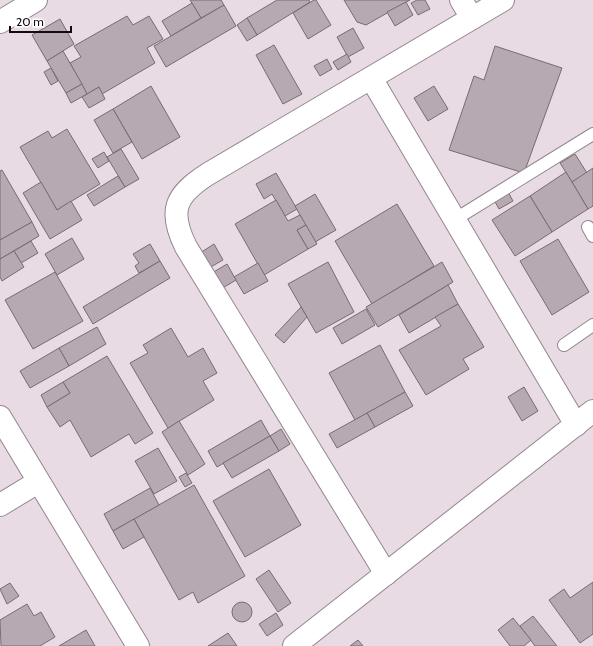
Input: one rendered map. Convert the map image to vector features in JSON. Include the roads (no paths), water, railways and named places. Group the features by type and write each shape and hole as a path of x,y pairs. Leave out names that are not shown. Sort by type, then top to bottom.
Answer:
{"street":[{"path":"0,22 36,0"},
{"path":"386,574 186,247 176,223 176,212 185,191 208,174 371,78 466,9 503,0"},
{"path":"371,78 576,425"},
{"path":"294,646 593,411"},
{"path":"0,417 138,646"},
{"path":"0,505 38,482"}],"lane":[{"path":"454,220 593,134"},
{"path":"564,345 593,324"}]}
